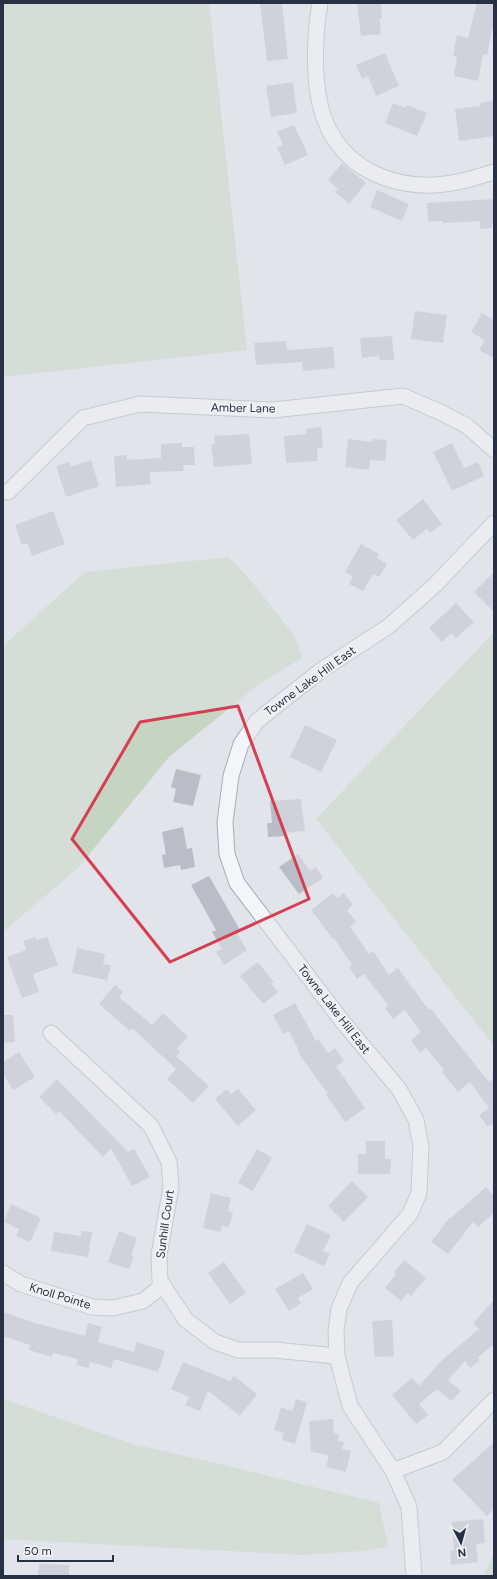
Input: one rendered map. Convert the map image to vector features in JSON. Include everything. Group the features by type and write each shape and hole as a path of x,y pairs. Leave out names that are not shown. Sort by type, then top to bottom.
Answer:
{"street":[{"path":"320,3 316,49 320,106 332,134 347,155 362,167 378,176 396,182 415,185 434,186 453,184 494,172"},
{"name":"Amber Lane","path":"8,492 83,418 140,404 272,410 403,396 440,412 467,426 494,450"},
{"name":"Towne Lake Hill East","path":"414,1576 409,1507 393,1471 350,1406 337,1356 336,1331 339,1309 350,1283 410,1214 419,1194 421,1147 416,1120 399,1089 342,1021 237,883 227,854 225,822 231,776 241,744 257,721 320,671 389,626 436,584 494,523"},
{"name":"Sunhill Court","path":"51,1033 151,1126 169,1162 171,1187 159,1255 160,1281 186,1320 215,1342 238,1350 274,1350 337,1356"},
{"name":"Knoll Pointe","path":"3,1273 21,1284 92,1307 113,1308 143,1300 163,1285"},
{"path":"393,1471 443,1452 494,1400"}],"highlighted area":[{"path":"238,706 309,899 170,962 72,839 140,722"}],"green space":[{"path":"3,3 209,3 247,350 3,377"},
{"path":"229,557 252,582 295,636 302,658 259,684 169,757 78,868 3,932 3,646 85,572"},
{"path":"494,632 494,1046 316,819"},
{"path":"3,1399 133,1444 379,1503 388,1547 362,1551 302,1555 3,1539"},
{"path":"494,1554 494,1576 488,1576 484,1573"}],"building":[{"path":"260,3 282,3 288,59 267,61"},
{"path":"357,3 381,3 381,34 361,36"},
{"path":"477,3 494,3 494,31 492,30 487,55 483,54 478,81 454,76 457,57 453,56 457,35 468,38"},
{"path":"385,53 399,86 376,96 368,76 362,79 356,65"},
{"path":"293,82 297,113 271,117 266,86"},
{"path":"494,101 494,136 459,141 455,109 480,106 480,103"},
{"path":"393,103 406,108 407,105 427,113 417,136 385,123"},
{"path":"294,125 308,155 285,165 277,148 283,145 277,132"},
{"path":"342,163 366,183 349,204 335,192 338,189 328,180"},
{"path":"377,190 409,204 402,221 370,207"},
{"path":"494,199 494,223 492,223 492,228 480,229 480,221 443,223 442,221 428,222 427,203"},
{"path":"415,311 447,315 443,343 411,339"},
{"path":"482,313 494,320 494,358 479,350 485,340 471,332"},
{"path":"392,336 394,360 380,360 379,356 362,358 360,338"},
{"path":"286,341 287,350 333,347 335,368 303,371 302,362 256,365 254,343"},
{"path":"321,427 323,448 317,448 318,461 286,463 284,436 306,434 306,429"},
{"path":"249,434 252,464 214,467 211,445 215,444 214,436"},
{"path":"348,439 372,442 372,439 387,440 385,461 370,460 369,470 345,467"},
{"path":"182,443 182,447 194,447 195,465 183,465 184,471 150,472 151,484 116,487 114,456 127,455 127,460 161,458 161,444"},
{"path":"452,443 464,468 478,462 484,476 452,491 433,452"},
{"path":"91,460 99,486 66,497 56,466 69,462 71,467"},
{"path":"423,499 442,524 430,533 427,529 413,540 396,520"},
{"path":"53,511 65,544 32,556 27,543 22,545 15,525"},
{"path":"361,544 379,554 377,558 387,564 379,577 373,574 363,591 349,584 353,577 345,572"},
{"path":"494,572 494,612 474,592"},
{"path":"456,603 474,622 456,638 451,633 442,642 429,628"},
{"path":"305,725 337,740 321,772 290,757"},
{"path":"176,769 201,775 193,806 173,802 176,789 171,787"},
{"path":"301,799 305,831 283,833 286,836 268,837 267,823 272,823 270,801"},
{"path":"183,827 187,849 192,848 195,867 181,870 180,865 164,868 162,855 166,854 162,832"},
{"path":"298,854 310,871 316,867 323,878 299,894 279,867"},
{"path":"209,876 240,930 236,932 247,950 224,965 216,952 222,949 212,932 216,930 191,885"},
{"path":"333,893 337,898 344,893 353,905 347,910 356,922 350,927 369,954 373,951 389,975 398,968 428,1009 430,1008 489,1082 494,1078 494,1122 488,1127 479,1115 489,1108 470,1082 458,1092 442,1072 444,1070 426,1048 420,1053 411,1040 421,1032 405,1010 393,1019 385,1008 388,1005 364,974 357,979 349,967 352,965 334,938 333,939 311,910"},
{"path":"35,937 36,940 47,937 58,965 33,974 39,992 22,998 7,957 26,950 23,941"},
{"path":"77,948 105,954 103,964 111,965 107,980 72,973"},
{"path":"258,962 274,982 271,983 278,992 263,1004 240,976"},
{"path":"115,985 123,992 119,997 152,1025 163,1013 188,1037 177,1048 180,1052 176,1056 209,1086 193,1103 167,1079 176,1069 132,1028 130,1031 99,1004"},
{"path":"295,1003 316,1041 318,1039 328,1053 335,1048 344,1061 336,1066 365,1108 345,1122 326,1095 328,1094 299,1054 300,1053 289,1031 283,1034 273,1015"},
{"path":"3,1015 13,1015 15,1042 3,1043"},
{"path":"19,1052 35,1077 13,1090 3,1074 3,1062"},
{"path":"57,1079 128,1152 134,1149 150,1177 132,1186 111,1148 103,1157 59,1111 56,1114 39,1097"},
{"path":"227,1089 231,1094 238,1089 256,1110 238,1126 215,1099"},
{"path":"366,1141 385,1141 385,1159 391,1159 390,1174 358,1174 358,1154 366,1154"},
{"path":"257,1149 272,1158 253,1191 238,1183"},
{"path":"352,1181 368,1197 344,1222 328,1206"},
{"path":"486,1187 494,1196 494,1213 478,1227 473,1222 448,1254 431,1242 450,1217 451,1218"},
{"path":"211,1193 231,1198 228,1211 233,1212 229,1227 222,1226 220,1232 203,1228"},
{"path":"11,1204 41,1218 30,1242 16,1236 19,1229 4,1222"},
{"path":"307,1224 331,1235 323,1251 330,1254 324,1266 294,1252"},
{"path":"82,1231 92,1232 88,1257 51,1251 54,1232 81,1236"},
{"path":"119,1231 137,1238 131,1256 134,1257 129,1269 108,1262"},
{"path":"404,1260 426,1278 411,1296 408,1293 401,1301 385,1288 396,1274 394,1272"},
{"path":"224,1262 246,1293 230,1304 208,1273"},
{"path":"303,1273 313,1289 298,1298 301,1303 289,1311 275,1289"},
{"path":"494,1300 494,1344 478,1357 480,1360 470,1368 465,1361 448,1380 461,1391 451,1401 437,1389 419,1404 428,1415 416,1424 392,1395 412,1378 419,1386 440,1362 479,1329 473,1323"},
{"path":"3,1312 35,1323 85,1336 88,1323 102,1327 98,1342 134,1352 137,1342 165,1351 158,1372 114,1359 111,1368 90,1362 89,1368 76,1365 78,1359 53,1353 52,1357 29,1350 30,1345 3,1336"},
{"path":"392,1320 394,1356 375,1357 372,1321"},
{"path":"183,1362 230,1381 234,1376 257,1394 240,1416 208,1391 200,1411 185,1405 189,1397 171,1389"},
{"path":"296,1399 307,1402 295,1444 282,1440 284,1433 274,1430 281,1407 292,1411"},
{"path":"333,1419 334,1433 339,1434 338,1441 344,1442 342,1449 351,1451 346,1472 326,1467 329,1455 311,1452 309,1421"},
{"path":"494,1442 494,1509 487,1516 452,1480"},
{"path":"483,1519 485,1543 476,1544 478,1562 451,1565 450,1551 454,1550 452,1522"},
{"path":"39,1564 69,1565 69,1576 38,1576"}]}
